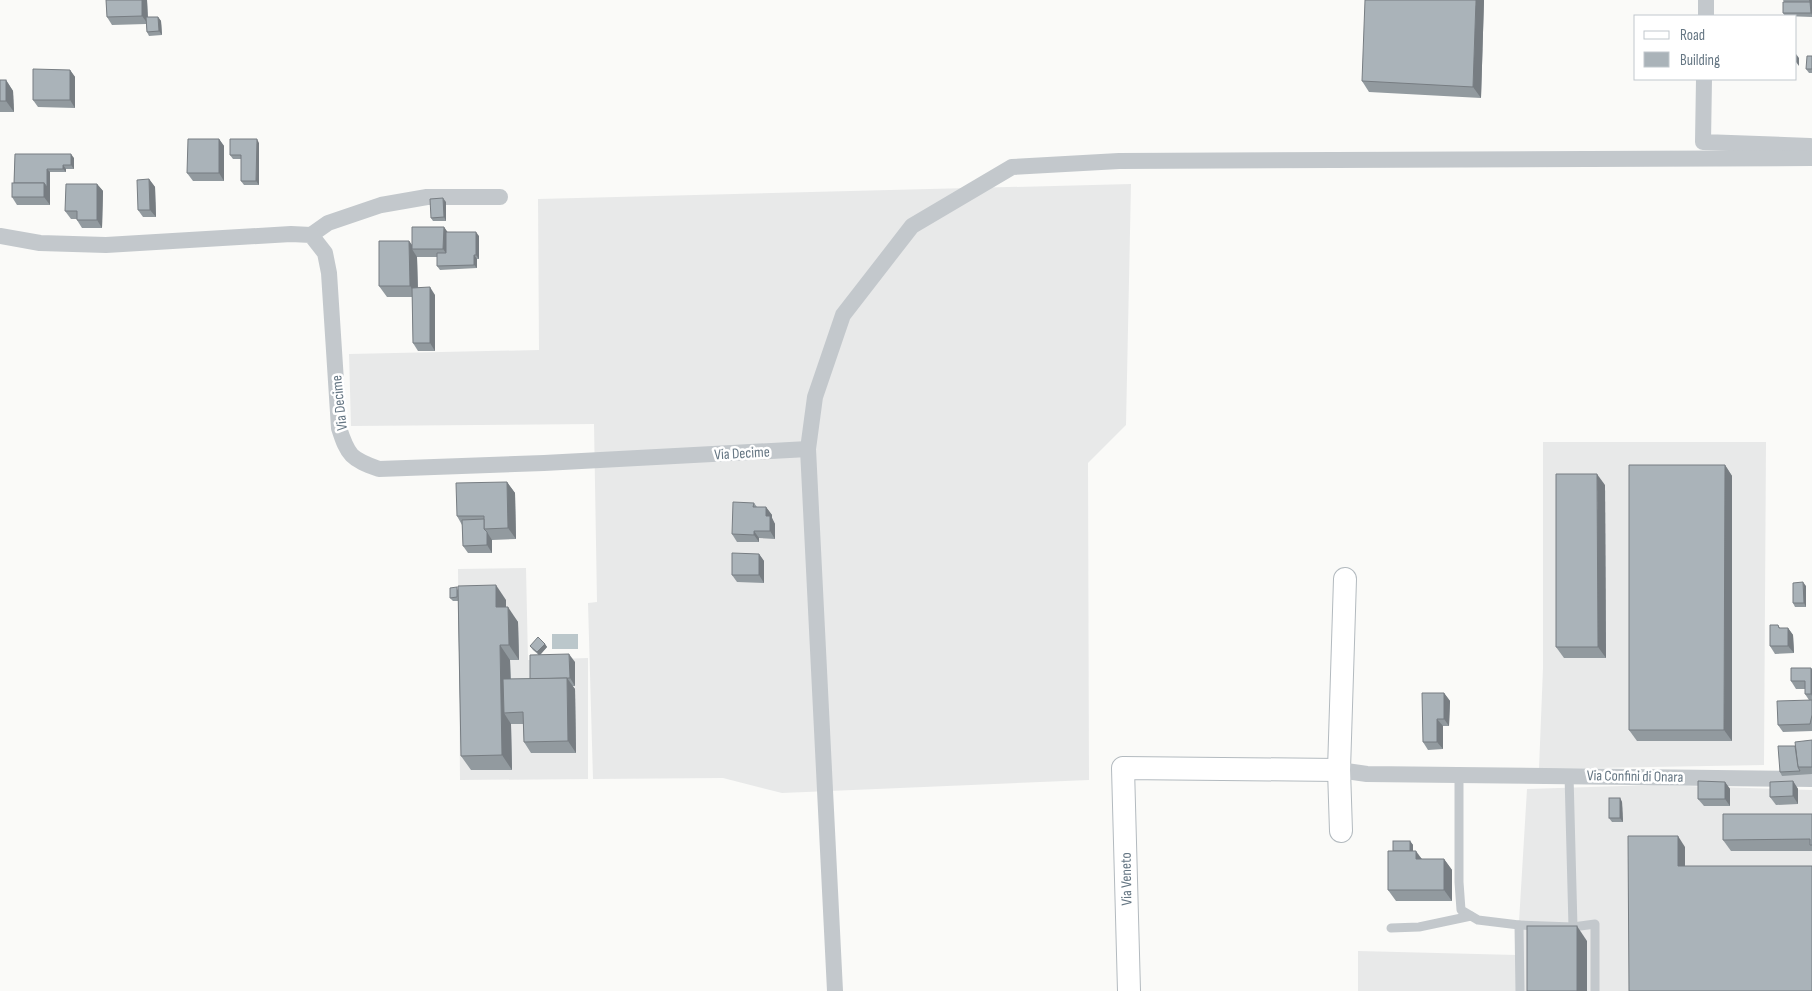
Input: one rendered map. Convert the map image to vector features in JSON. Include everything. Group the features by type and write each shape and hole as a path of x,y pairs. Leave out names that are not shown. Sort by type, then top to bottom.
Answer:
{"street":[{"path":"1706,0 1706,15"},
{"path":"1704,80 1703,142 1811,152"},
{"path":"835,991 808,449 814,397 843,315 912,226 1012,167 1119,161 1811,152"},
{"path":"0,236 40,243 106,245 291,234 311,235 328,223 381,205 427,197 500,197"},
{"name":"Via Decime","path":"311,235 325,253 329,272 340,428 346,449 358,461 379,469 544,463 808,449"},
{"path":"1341,831 1339,770 1345,579"},
{"name":"Via Veneto","path":"1129,991 1123,768 1339,770"},
{"name":"Via Confini di Onara","path":"1339,770 1367,774 1459,776 1569,775 1812,779"}],"lane":[{"path":"1569,775 1573,927"},
{"path":"1459,776 1458,882 1461,910 1478,920 1519,925 1573,927 1595,924 1595,991"},
{"path":"1391,928 1418,927 1471,916"},
{"path":"1519,925 1520,991"}],"shaded area":[{"path":"1131,184 1126,425 1088,463 1089,780 782,793 723,778 593,779 588,603 597,602 594,424 351,426 349,354 539,350 538,199"},
{"path":"1543,442 1766,442 1764,765 1539,769 1543,668"},
{"path":"526,568 528,660 588,658 588,779 460,780 458,569"},
{"path":"552,634 578,634 578,649 552,649"},
{"path":"1654,785 1812,790 1812,991 1358,991 1358,951 1517,955 1527,789"}],"building":[{"path":"106,0 142,0 142,16 107,17"},
{"path":"1365,0 1476,0 1473,87 1362,81"},
{"path":"1783,2 1810,2 1811,13 1783,13"},
{"path":"146,17 158,17 159,31 147,32"},
{"path":"1807,56 1812,56 1812,69 1806,69"},
{"path":"33,69 70,70 70,100 33,100"},
{"path":"0,80 6,80 6,101 0,101"},
{"path":"188,139 219,139 219,173 187,173"},
{"path":"230,139 257,139 256,181 241,181 241,155 230,155"},
{"path":"15,154 71,154 71,165 63,165 63,169 47,169 47,187 44,183 14,183"},
{"path":"149,179 150,210 138,210 137,180"},
{"path":"12,183 44,183 44,197 12,197"},
{"path":"66,184 97,184 97,220 77,220 77,211 65,211"},
{"path":"443,198 444,217 431,218 430,199"},
{"path":"412,227 444,227 443,249 412,249"},
{"path":"446,232 476,232 474,265 437,266 437,253 446,253"},
{"path":"379,241 409,241 410,286 379,286"},
{"path":"430,287 430,343 413,343 412,288"},
{"path":"1629,465 1725,465 1724,730 1629,730"},
{"path":"1556,474 1597,474 1598,647 1556,647"},
{"path":"507,482 508,528 484,529 484,516 457,516 456,483"},
{"path":"733,502 754,503 753,507 766,507 766,516 770,516 770,531 754,531 754,535 732,534"},
{"path":"484,519 487,545 463,546 462,520"},
{"path":"732,553 759,554 759,575 732,575"},
{"path":"1803,582 1804,603 1793,603 1793,583"},
{"path":"496,585 496,607 508,607 509,645 500,645 502,755 461,756 458,586"},
{"path":"457,587 457,597 450,598 450,588"},
{"path":"1770,625 1788,628 1788,646 1770,646"},
{"path":"538,637 545,644 537,652 530,646"},
{"path":"569,654 570,678 530,679 530,655"},
{"path":"1791,668 1811,668 1811,694 1805,694 1805,681 1791,681"},
{"path":"567,678 568,741 524,742 523,712 504,713 503,679"},
{"path":"1422,693 1444,693 1444,719 1437,719 1437,742 1423,742"},
{"path":"1812,700 1810,724 1778,725 1777,701"},
{"path":"1812,740 1812,767 1798,767 1795,742"},
{"path":"1778,746 1795,746 1800,771 1780,772"},
{"path":"1698,781 1725,782 1725,799 1698,799"},
{"path":"1793,781 1793,796 1770,797 1770,782"},
{"path":"1609,798 1620,798 1620,818 1609,818"},
{"path":"1723,814 1812,814 1812,845 1810,845 1810,839 1723,840"},
{"path":"1628,836 1678,836 1678,866 1812,866 1812,991 1629,991"},
{"path":"1393,841 1410,841 1410,851 1393,851"},
{"path":"1388,851 1416,851 1416,859 1444,859 1444,890 1388,890"},
{"path":"1527,926 1577,926 1577,991 1527,991"}]}
